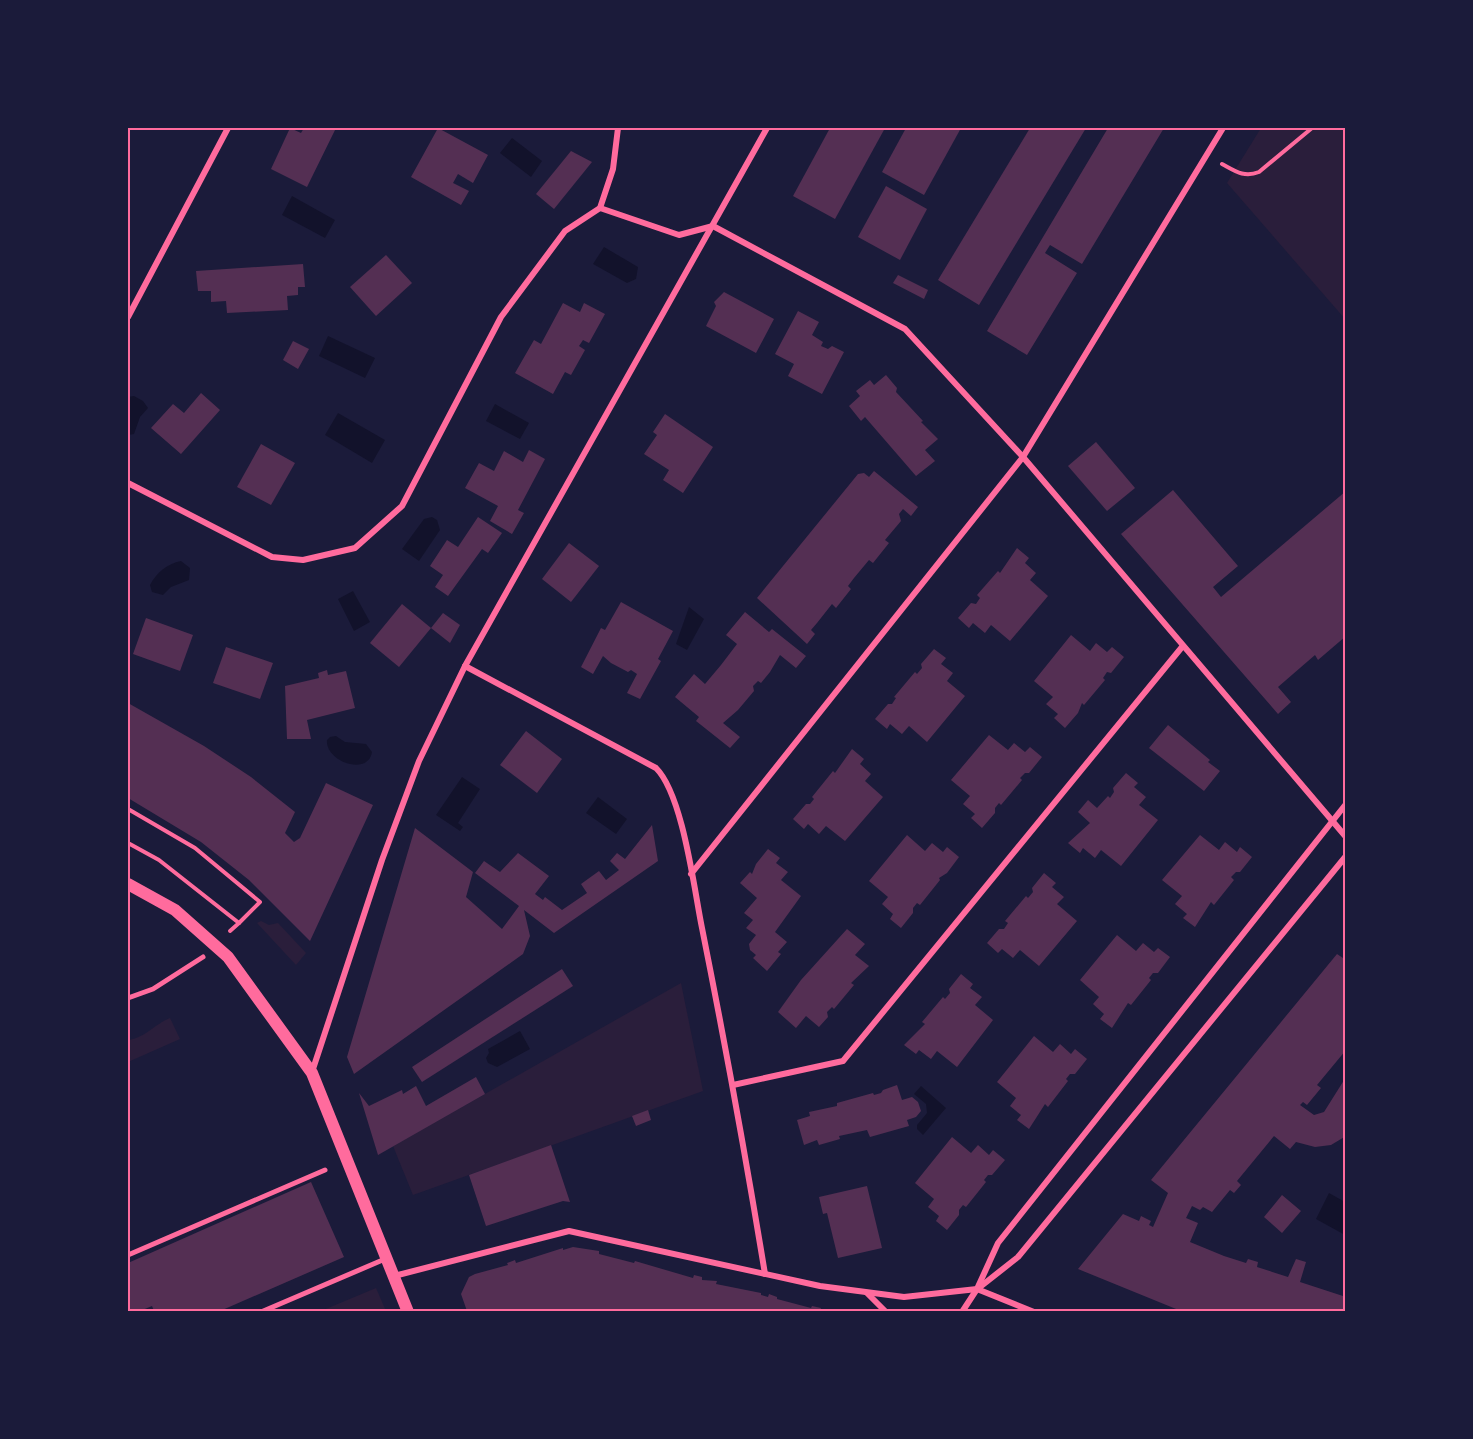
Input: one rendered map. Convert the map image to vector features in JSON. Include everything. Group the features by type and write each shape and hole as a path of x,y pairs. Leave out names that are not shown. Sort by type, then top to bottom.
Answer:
{"main road":[{"path":"128,884 175,910 215,945 250,985 312,1073 385,1259 408,1311"}],"street":[{"path":"128,317 228,128"},
{"path":"128,483 272,557 303,560 355,548 402,506 501,317 566,231 600,208 614,169 618,128"},
{"path":"312,1073 382,860 419,761 465,666 767,128"},
{"path":"692,874 1023,457 1223,128"},
{"path":"600,208 679,235 713,226 905,329 1023,457 1182,647 1346,837"},
{"path":"733,1085 843,1062 1182,647"},
{"path":"465,666 656,768 664,776 673,797 692,874 733,1085 765,1274"},
{"path":"962,1311 978,1289 998,1243 1346,804"},
{"path":"978,1289 1018,1257 1346,856"},
{"path":"128,998 153,989 203,957"},
{"path":"128,1255 325,1170"},
{"path":"393,1276 569,1231 820,1286 904,1298 978,1289 1034,1311"},
{"path":"261,1311 385,1259"},
{"path":"866,1292 886,1311"}],"path":[{"path":"1206,155 1244,175 1251,175 1259,172 1312,128"},
{"path":"128,809 195,848 260,902 215,945"},
{"path":"128,843 159,860 238,923"}],"shaded area":[{"path":"1261,128 1345,128 1345,319 1227,183"},
{"path":"512,138 542,161 531,177 500,153"},
{"path":"292,196 335,220 325,238 282,215"},
{"path":"604,247 638,267 636,279 627,283 593,264"},
{"path":"328,336 375,358 365,378 319,356"},
{"path":"134,396 143,401 148,408 140,417 134,434 128,435 128,397"},
{"path":"495,404 529,423 520,439 486,421"},
{"path":"338,413 385,440 372,463 325,435"},
{"path":"432,517 437,520 440,530 419,561 402,549 424,519"},
{"path":"181,561 190,568 189,580 171,587 163,595 152,592 150,585 159,572"},
{"path":"353,591 370,622 354,631 338,599"},
{"path":"689,607 704,619 687,650 676,644"},
{"path":"336,736 345,742 366,744 372,752 369,760 355,765 339,760 328,748 327,740"},
{"path":"462,777 480,789 458,823 463,827 460,831 436,815"},
{"path":"598,797 627,819 616,834 586,813"},
{"path":"261,921 269,925 278,923 306,953 296,965 257,923"},
{"path":"681,983 703,1091 413,1195 393,1146"},
{"path":"170,1018 180,1039 128,1062 128,1040 140,1037"},
{"path":"520,1031 530,1049 497,1067 488,1063 486,1058 489,1053 488,1049"},
{"path":"921,1086 946,1108 923,1135 917,1129 917,1125 927,1113 926,1104 914,1094"},
{"path":"1329,1193 1345,1202 1345,1235 1316,1219"},
{"path":"376,1288 386,1311 321,1311"}],"building":[{"path":"290,128 301,133 304,128 336,128 307,187 271,169"},
{"path":"438,128 488,155 473,183 458,174 453,183 469,191 461,205 411,177"},
{"path":"830,128 885,128 835,219 793,196"},
{"path":"906,128 961,128 924,195 882,172"},
{"path":"1030,128 1086,128 979,305 938,280"},
{"path":"1108,128 1164,128 1082,264 1050,245 1045,253 1077,273 1027,355 987,331"},
{"path":"571,151 592,162 554,209 536,194"},
{"path":"886,186 927,209 900,260 858,237"},
{"path":"386,255 412,283 376,316 350,287"},
{"path":"303,264 305,287 298,287 298,295 287,296 288,310 227,313 226,301 211,302 211,291 198,291 196,271"},
{"path":"898,275 928,290 924,299 893,283"},
{"path":"724,292 774,319 756,353 706,326 716,306 714,302"},
{"path":"563,303 580,312 584,303 605,314 589,343 583,340 579,346 585,350 571,375 565,372 553,394 515,373 534,340 541,344"},
{"path":"798,311 819,322 812,335 823,342 821,346 828,349 832,346 844,352 822,394 788,376 794,364 775,354"},
{"path":"293,341 309,349 298,369 283,360"},
{"path":"886,375 897,388 896,392 938,439 925,450 935,461 916,476 865,417 861,421 849,406 860,396 856,391 870,380 874,385"},
{"path":"201,393 220,410 181,454 151,428 173,404 184,413"},
{"path":"665,414 713,447 683,493 663,480 669,470 644,454 657,435 653,432"},
{"path":"1096,442 1135,488 1107,511 1068,466"},
{"path":"261,444 295,463 271,505 237,487"},
{"path":"529,450 545,459 518,510 524,513 512,534 490,521 498,506 465,488 479,463 494,471 504,451 523,462"},
{"path":"874,471 918,507 911,516 903,509 899,514 901,521 885,540 889,543 873,563 869,560 854,578 848,586 851,589 836,608 832,604 811,630 815,634 807,644 757,598 858,474 864,473 869,477"},
{"path":"1173,490 1238,566 1213,587 1221,597 1346,491 1346,636 1318,660 1315,655 1278,687 1291,702 1278,714 1121,534"},
{"path":"478,517 502,533 488,553 482,549 448,596 435,587 443,575 430,566 447,540 458,547"},
{"path":"569,543 599,566 571,602 542,579"},
{"path":"1017,548 1029,558 1025,563 1036,573 1030,580 1048,596 1010,641 991,625 985,633 973,623 969,628 958,618 971,603 976,604 980,598 977,595 998,571 1000,573"},
{"path":"621,602 673,631 658,659 661,661 640,699 627,693 637,674 631,670 628,672 603,656 593,674 581,667 601,628 605,630"},
{"path":"402,604 431,628 399,667 370,643"},
{"path":"745,612 769,632 772,629 806,656 796,668 780,655 761,683 758,681 753,686 754,691 723,723 740,737 730,748 696,721 699,717 675,697 694,674 705,684 721,665 737,644 726,635"},
{"path":"443,613 460,625 450,643 431,628"},
{"path":"146,618 193,635 180,671 133,654"},
{"path":"1071,635 1090,651 1096,643 1107,652 1112,647 1124,657 1111,673 1107,672 1103,678 1105,680 1084,705 1082,703 1078,713 1065,728 1054,718 1058,714 1046,704 1053,697 1034,681"},
{"path":"226,647 273,663 260,699 213,683"},
{"path":"934,649 946,658 941,664 953,673 947,681 965,696 927,742 909,726 902,734 890,724 887,729 875,719 888,704 892,704 896,698 894,697 915,672 917,674 922,668 921,664"},
{"path":"327,670 328,675 346,671 355,708 307,720 311,739 287,739 285,686 319,678 318,673"},
{"path":"128,703 204,746 251,777 295,812 285,833 294,842 300,838 326,783 373,805 310,941 249,880 201,842 128,798"},
{"path":"1168,725 1220,771 1204,791 1149,748"},
{"path":"526,731 562,759 537,793 500,765"},
{"path":"989,735 1008,750 1014,743 1025,752 1030,747 1042,757 1029,773 1025,773 1020,778 1022,780 1001,805 999,803 995,808 995,813 982,828 971,818 975,814 963,804 970,796 951,780"},
{"path":"852,749 864,759 860,764 871,774 865,781 883,797 845,841 826,826 819,834 808,824 804,829 793,819 806,804 810,804 814,799 812,797 833,771 835,773"},
{"path":"1126,773 1138,783 1134,787 1146,797 1139,805 1158,820 1121,866 1101,850 1095,858 1083,848 1080,853 1068,843 1090,823 1078,812 1088,800 1097,808 1108,796 1110,798 1114,792 1113,788"},
{"path":"652,825 658,861 554,933 524,910 530,936 523,954 354,1074 347,1057 415,828 473,872 466,897 502,929 519,906 475,873 484,861 500,872 518,853 549,876 535,894 543,900 545,897 562,910 587,893 581,884 599,871 606,880 619,870 610,861 617,853 625,859"},
{"path":"907,835 925,851 932,843 943,852 947,847 959,857 947,873 939,878 940,880 920,905 917,903 913,908 913,913 901,928 890,919 893,914 882,904 888,897 869,881"},
{"path":"1200,835 1219,850 1225,842 1237,852 1240,847 1252,857 1240,872 1236,872 1231,877 1234,880 1214,905 1211,902 1195,927 1183,918 1187,914 1175,904 1182,896 1162,880"},
{"path":"768,849 780,858 776,863 788,872 781,880 801,896 775,932 787,942 778,952 781,954 767,971 753,958 756,955 750,950 749,944 756,935 746,928 753,920 744,913 757,898 740,883 750,872 752,874 756,864"},
{"path":"1044,873 1056,883 1052,887 1064,897 1057,904 1077,921 1039,966 1020,950 1013,958 1002,949 998,953 987,943 999,929 1004,929 1008,923 1005,921 1026,896 1028,898 1033,892 1032,888"},
{"path":"847,929 865,944 855,955 869,966 851,983 854,985 834,1009 832,1007 827,1012 828,1017 819,1027 806,1016 796,1028 778,1012 801,980"},
{"path":"1117,935 1136,951 1143,943 1154,952 1158,948 1170,957 1158,973 1153,973 1149,978 1151,980 1131,1005 1128,1003 1112,1028 1100,1019 1104,1014 1093,1004 1099,997 1080,980"},
{"path":"1337,954 1346,960 1346,1050 1317,1085 1321,1088 1307,1105 1303,1102 1300,1105 1314,1115 1324,1112 1346,1077 1346,1136 1331,1145 1315,1147 1296,1142 1290,1149 1274,1136 1237,1181 1241,1185 1234,1193 1230,1190 1212,1212 1203,1207 1200,1210 1192,1206 1186,1218 1198,1223 1190,1242 1224,1256 1246,1263 1248,1259 1258,1262 1257,1267 1288,1277 1296,1259 1306,1262 1300,1282 1346,1297 1346,1311 1181,1311 1078,1269 1123,1214 1139,1221 1141,1216 1151,1221 1149,1225 1153,1227 1168,1193 1151,1180"},
{"path":"562,969 573,986 422,1082 412,1067"},
{"path":"961,974 973,984 970,988 982,997 975,1005 993,1020 957,1067 937,1051 931,1059 919,1050 916,1054 904,1045 925,1024 922,1022 943,997 945,999 950,993 949,989"},
{"path":"1034,1036 1053,1052 1060,1044 1071,1054 1075,1049 1087,1059 1075,1074 1070,1074 1066,1079 1068,1081 1048,1107 1045,1104 1029,1129 1017,1120 1021,1115 1010,1106 1016,1098 997,1082"},
{"path":"476,1077 485,1094 378,1155 359,1093 369,1106 402,1090 403,1094 416,1086 426,1106"},
{"path":"897,1085 902,1100 912,1097 918,1102 921,1111 916,1117 907,1120 909,1126 870,1137 867,1130 839,1136 840,1139 819,1145 817,1140 804,1145 797,1120 810,1116 809,1112 837,1106 837,1103 873,1093 874,1095 881,1093"},
{"path":"648,1110 651,1120 636,1126 632,1116"},
{"path":"952,1137 971,1153 978,1145 989,1155 993,1150 1005,1160 992,1175 988,1175 984,1180 986,1182 966,1207 963,1205 959,1210 959,1215 947,1230 936,1221 939,1216 928,1207 934,1199 915,1183"},
{"path":"551,1145 570,1202 563,1201 486,1226 469,1175"},
{"path":"311,1182 344,1257 220,1311 154,1311 152,1306 140,1311 128,1311 128,1263"},
{"path":"867,1186 882,1248 838,1258 827,1213 823,1214 819,1197"},
{"path":"1282,1195 1301,1211 1282,1233 1264,1217"},
{"path":"573,1247 599,1251 599,1254 634,1263 635,1261 693,1278 694,1275 702,1277 702,1280 717,1281 716,1284 761,1293 768,1297 769,1294 777,1299 811,1308 812,1306 821,1308 820,1311 467,1311 461,1294 469,1277 508,1265 507,1263 515,1260 516,1263"}]}
